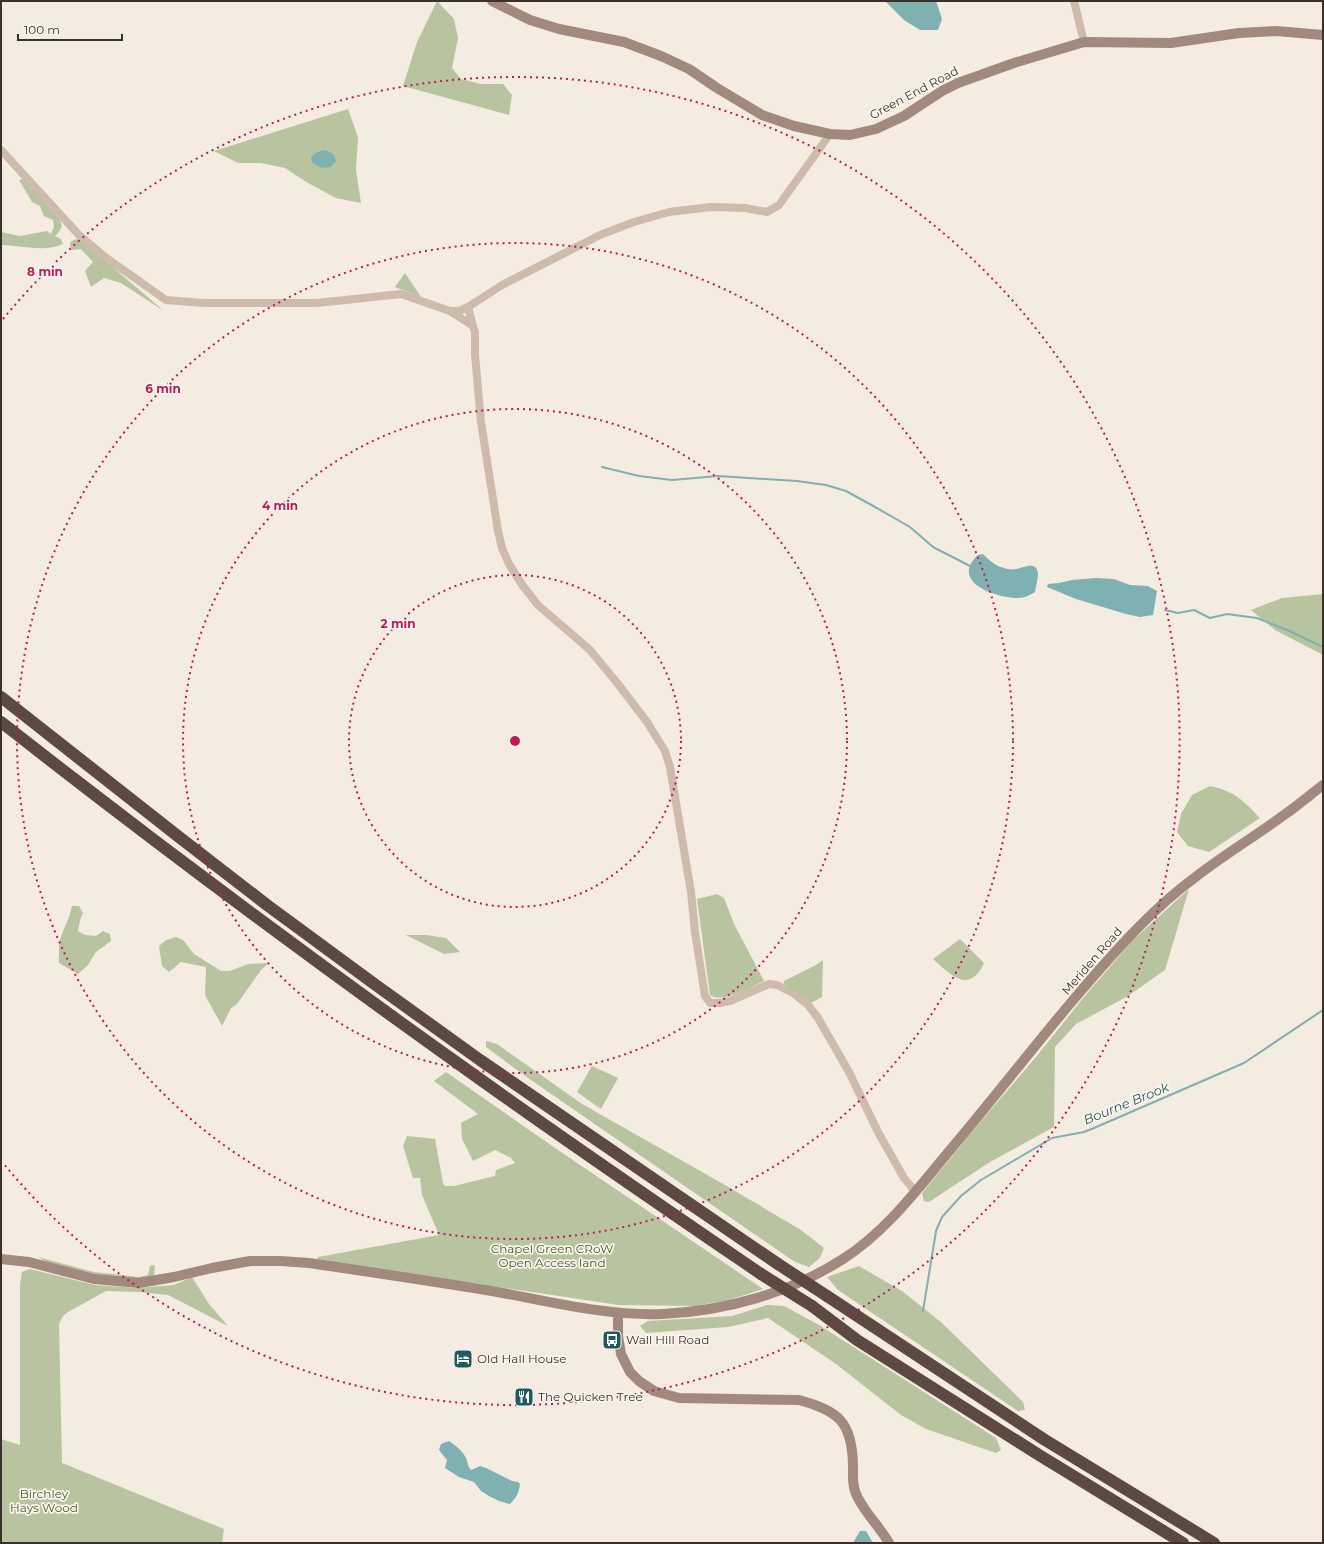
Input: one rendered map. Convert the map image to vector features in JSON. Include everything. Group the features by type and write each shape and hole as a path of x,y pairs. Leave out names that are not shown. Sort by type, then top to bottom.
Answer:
{"highway":[{"path":"1,697 267,905 480,1060 778,1264 1045,1440 1214,1543"},
{"path":"1,722 100,799 471,1073 761,1274 812,1306 864,1345 1182,1543"}],"main road":[{"name":"Green End Road","path":"492,1 530,20 624,42 661,56 689,69 762,115 794,126 830,134 850,135 876,129 904,116 958,82 1084,42 1171,43 1239,33 1276,31 1323,35"},
{"name":"Meriden Road","path":"1,1259 29,1262 94,1279 139,1283 250,1261 309,1263 494,1292 618,1314 664,1314 718,1308 760,1298 795,1285 844,1258 875,1234 916,1192 1103,966 1147,918 1190,881 1237,846 1285,815 1323,785"},
{"path":"618,1314 618,1336 621,1354 630,1372 639,1381 654,1391 679,1398 799,1400 815,1404 832,1412 845,1425 851,1439 854,1487 858,1498 889,1543"}],"street":[{"path":"1074,1 1084,42"},
{"path":"450,311 459,311 468,307 502,285 600,235 634,222 669,212 710,207 745,208 767,212 779,205 830,134"},
{"path":"1,150 79,235 105,257 160,298 166,300 204,303 318,303 400,294 450,311 473,326"},
{"path":"468,307 475,332 475,355 481,422 502,548 509,564 523,586 538,605 590,650 647,722 665,750 670,767 691,892 695,932 705,996 710,1003 720,1003 730,1001 768,984 777,985 792,993 808,1005 818,1018 849,1072 878,1132 904,1178 916,1192"}],"green space":[{"path":"437,1 454,19 458,38 452,68 461,79 481,84 503,84 512,95 509,115 403,86 417,42"},
{"path":"348,109 358,137 356,170 361,203 336,198 308,183 285,168 261,163 238,163 214,151"},
{"path":"23,179 59,218 62,226 55,236 61,239 63,244 48,248 1,245 1,232 20,236 47,231 51,234 54,227 53,220 44,216 40,206 32,202 19,180"},
{"path":"76,239 81,240 164,311 121,283 104,278 91,287 85,271 93,262 81,249 71,250 70,242"},
{"path":"405,273 421,297 395,287"},
{"path":"1323,594 1323,655 1275,630 1251,610 1282,598"},
{"path":"1210,786 1232,794 1260,818 1209,852 1188,846 1177,832 1181,814 1192,795"},
{"path":"1189,889 1165,970 1128,996 1076,1024 1055,1047 1054,1127 990,1162 929,1202 924,1201 922,1193 1036,1057 1084,997 1132,941"},
{"path":"717,894 724,898 734,924 764,981 737,994 722,997 710,995 697,899"},
{"path":"72,906 79,906 83,913 78,931 85,935 96,936 103,931 110,934 111,941 96,952 88,965 78,974 59,963 60,941"},
{"path":"406,935 426,935 446,938 460,952 444,954"},
{"path":"176,937 183,940 194,954 221,971 230,971 248,964 269,963 261,970 237,1004 231,1008 222,1026 205,995 206,967 181,962 169,972 162,966 159,946 166,940"},
{"path":"960,939 984,963 979,972 973,978 966,980 953,976 933,959"},
{"path":"823,960 822,997 811,1003 784,984 784,981"},
{"path":"486,1041 497,1044 582,1104 801,1230 824,1248 820,1258 809,1267 795,1262 528,1078 486,1047"},
{"path":"592,1066 618,1078 601,1109 577,1092"},
{"name":"Chapel Green CRoW Open Access land","path":"446,1072 763,1289 729,1300 695,1306 619,1305 317,1260 318,1257 439,1235 422,1195 420,1178 413,1178 403,1146 407,1136 435,1139 443,1183 445,1186 454,1186 495,1176 496,1170 515,1163 511,1158 495,1150 473,1161 462,1139 461,1123 478,1114 434,1081"},
{"path":"38,1257 94,1272 139,1277 148,1275 150,1266 155,1265 154,1278 138,1280 94,1275 48,1263"},
{"path":"859,1266 902,1291 942,1323 1023,1402 1025,1410 1018,1411 838,1290 827,1277"},
{"name":"Birchley Hays Wood","path":"30,1269 95,1285 137,1288 174,1285 192,1277 209,1304 228,1326 168,1295 106,1291 68,1312 63,1316 59,1324 62,1463 224,1529 222,1543 1,1543 1,1439 20,1445 20,1285 22,1272"},
{"path":"767,1305 784,1306 819,1325 996,1438 1001,1450 996,1453 926,1429 901,1415 836,1364 768,1318 728,1327 646,1333 640,1326 648,1321 732,1316"}],"water":[{"path":"885,1 936,1 942,19 938,30 920,30 904,20"},
{"path":"326,150 334,155 336,161 331,167 322,168 312,163 311,158 314,154 319,151"},
{"path":"983,554 990,561 1005,568 1013,569 1029,566 1035,567 1038,573 1035,592 1018,598 998,595 979,587 972,580 969,573 970,565 978,555"},
{"path":"1096,578 1114,579 1130,585 1148,586 1157,591 1153,615 1140,617 1126,614 1076,599 1047,587 1048,584"},
{"path":"449,1441 463,1453 471,1470 480,1466 512,1481 518,1482 520,1484 519,1490 514,1500 510,1504 499,1501 481,1491 474,1482 459,1477 445,1468 447,1460 439,1450 441,1444"},
{"path":"860,1531 866,1531 873,1543 853,1543"}],"waterway":[{"path":"602,467 639,476 672,480 718,476 797,481 826,485 846,491 875,507 910,527 933,547 970,566"},
{"path":"1165,610 1178,613 1194,610 1210,618 1227,614 1257,618 1323,647"},
{"name":"Bourne Brook","path":"923,1311 936,1231 942,1217 961,1196 981,1180 1052,1138 1084,1132 1244,1063 1323,1010"}],"place":[{"name":"Wall Hill Road","path":"612,1340"},
{"name":"Old Hall House","path":"463,1359"},
{"name":"The Quicken Tree","path":"524,1397"}]}
